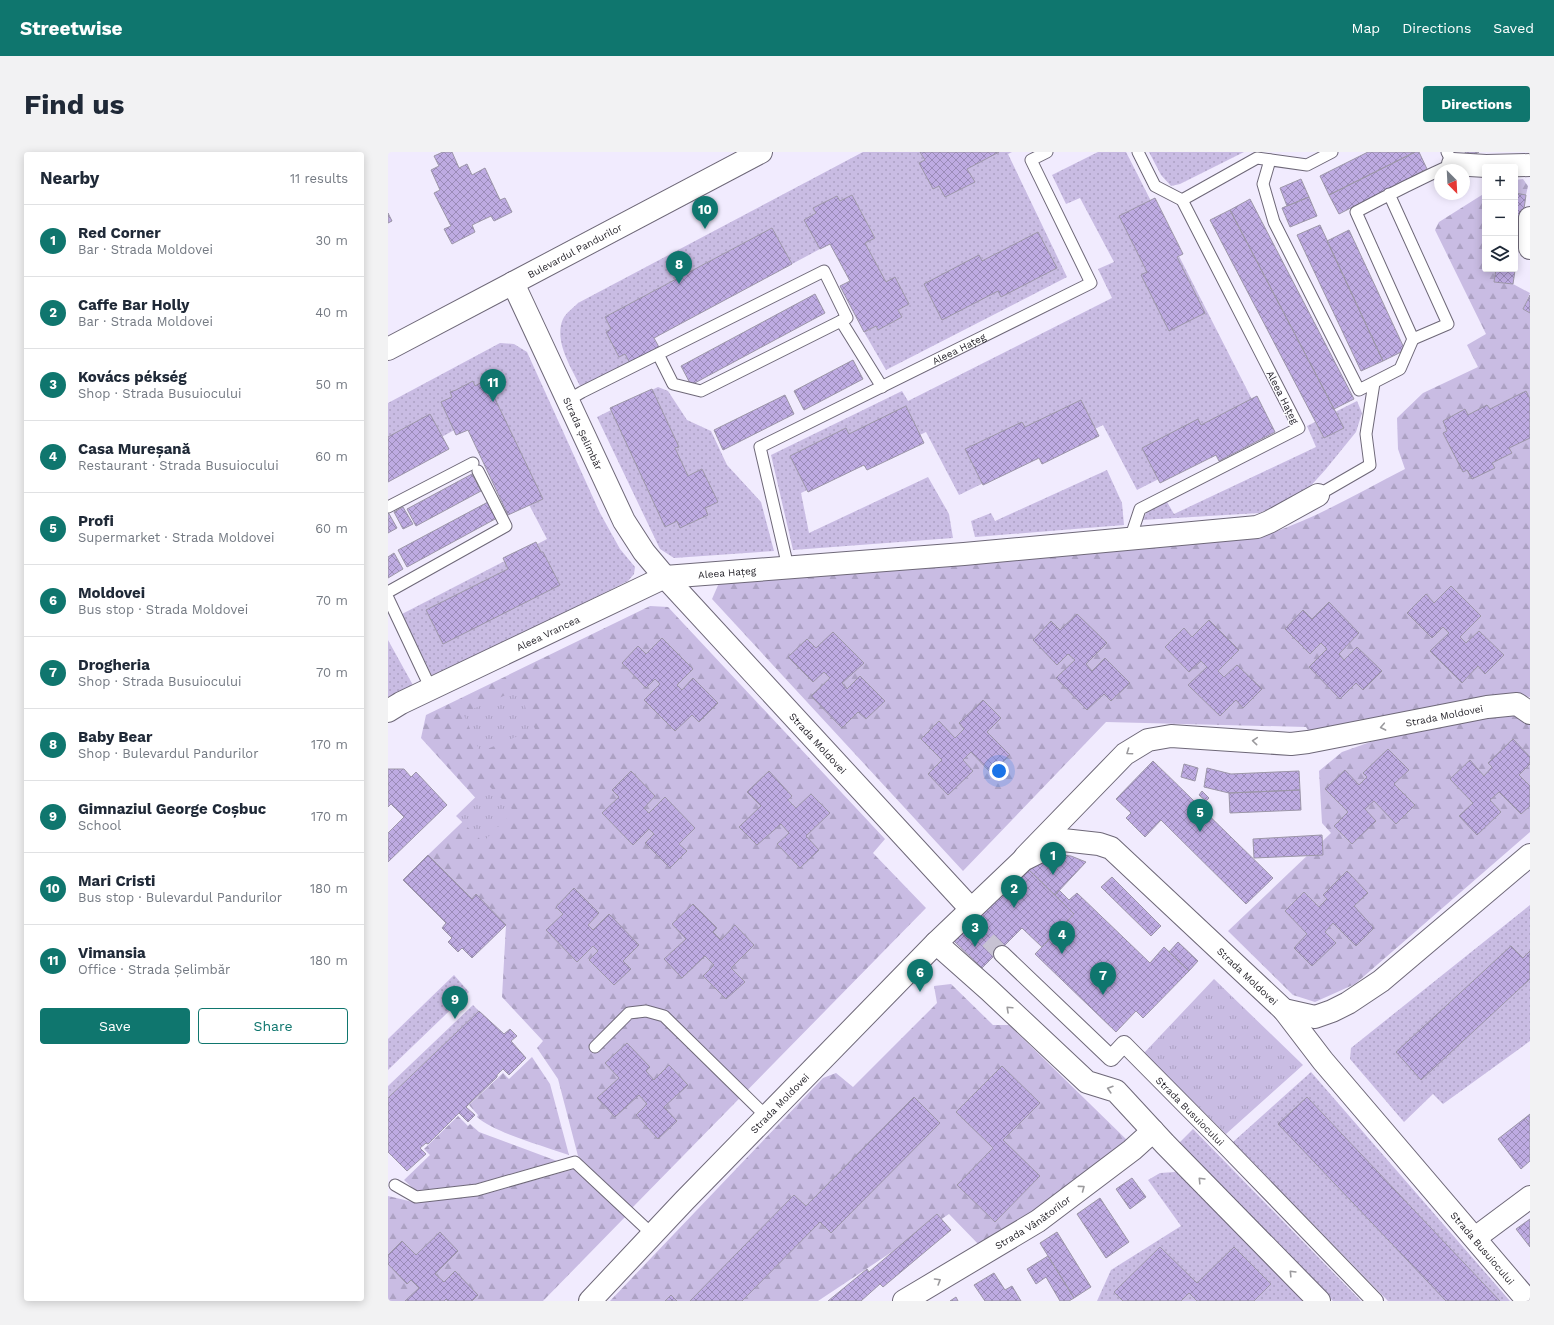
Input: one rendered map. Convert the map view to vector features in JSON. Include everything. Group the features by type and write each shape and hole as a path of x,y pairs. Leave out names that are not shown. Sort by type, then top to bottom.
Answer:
{"street":[{"name":"Bulevardul Pandurilor","path":"388,349 761,152"},
{"path":"1450,158 1486,166 1530,165"},
{"path":"1530,218 1530,248"},
{"name":"Strada Șelimbăr","path":"513,283 628,529 644,552 665,577"},
{"name":"Aleea Hațeg","path":"665,577 1130,539 1256,527 1269,522 1318,495"},
{"name":"Aleea Vrancea","path":"388,711 401,703 665,577"},
{"name":"Strada Moldovei","path":"665,577 970,918"},
{"name":"Strada Moldovei","path":"590,1301 684,1201 936,943 970,918 1023,860 1125,754 1148,740 1171,736 1291,744 1487,708 1517,704 1530,713"},
{"name":"Strada Moldovei","path":"1023,860 1063,840 1099,844 1111,848 1284,1010 1315,1017 1348,1004 1381,981 1530,855"},
{"path":"936,943 989,990 1087,1082 1116,1091 1319,1301"},
{"name":"Strada Busuiocului","path":"1000,952 1111,1058 1124,1044 1375,1301"},
{"name":"Strada Busuiocului","path":"1284,1010 1323,1061 1528,1301"},
{"name":"Strada Vânătorilor","path":"904,1301 1038,1221 1132,1150 1153,1131"},
{"path":"1475,1238 1530,1197"}],"lane":[{"name":"Aleea Hațeg","path":"788,567 760,447 1091,283 1031,160 1047,152"},
{"path":"1138,152 1155,186 1182,200 1257,158 1307,165 1332,152"},
{"path":"1413,339 1356,212 1450,158"},
{"path":"1270,160 1263,184 1274,222 1358,390 1400,369 1413,339 1448,324 1389,194"},
{"name":"Aleea Hațeg","path":"1130,539 1140,509 1299,428 1182,200"},
{"path":"568,400 658,354 824,272 847,318 701,391 674,384 658,354"},
{"path":"841,321 882,387"},
{"name":"Aleea Hațeg","path":"1318,495 1370,465 1366,434 1374,382"},
{"path":"388,507 476,467 506,526 388,592"},
{"path":"388,598 431,689"},
{"path":"596,1047 629,1013 646,1011 664,1016 767,1117"},
{"path":"395,1184 416,1197 477,1190 575,1162 653,1235"}],"green space":[{"path":"863,152 1012,152 1008,154 1067,277 886,370 864,332 876,326 878,329 902,317 898,310 909,304 895,277 886,282 865,243 875,237 852,195 840,201 837,196 814,208 816,213 805,220 820,249 792,264 772,228 605,317 611,329 606,332 625,354 631,365 582,390 565,356 560,337 563,319 578,303"},
{"path":"1098,152 1126,152 1265,425 1137,490 1103,425 959,495 926,432 801,493 809,533 928,477 949,514 953,538 793,550 771,455 902,391 908,401 1112,298 1098,269 1114,262 1080,198 1066,204 1052,175"},
{"path":"1149,152 1244,152 1180,184 1171,186 1161,175"},
{"path":"1523,179 1528,186 1526,195 1518,194 1518,180"},
{"path":"1482,195 1482,272 1496,272 1494,282 1513,284 1530,293 1523,309 1530,313 1530,697 1522,696 1317,744 1306,727 1106,722 963,871 712,599 719,583 1256,538 1275,532 1313,516 1350,498 1405,469 1398,449 1397,418 1423,393 1478,367 1467,345 1486,334 1435,230 1439,222"},
{"path":"500,343 514,344 527,352 600,513 620,549 635,567 634,574 628,581 433,678 402,614 547,539 482,415 388,466 388,403"},
{"path":"658,387 668,391 687,420 711,431 727,465 761,502 774,551 674,558 660,549 597,417"},
{"path":"1357,401 1362,413 1356,432 1307,490 1284,503 1259,513 1142,520 1147,512 1167,502 1174,514 1316,447 1307,426"},
{"path":"1107,470 1122,503 1124,525 975,537 971,521 991,513 995,521"},
{"path":"650,606 668,607 885,839 873,853 926,908 632,1208 578,1156 558,1079 537,1048 543,1041 502,997 506,925 476,894 472,899 428,855 481,804 421,738 426,715"},
{"path":"388,640 414,687 388,706"},
{"path":"518,690 535,729 480,752 463,713"},
{"path":"1486,715 1515,716 1526,720 1530,724 1530,832 1355,984 1315,1002 1293,995 1228,931 1331,833 1322,823 1319,771 1342,752 1396,733"},
{"path":"488,785 514,811 483,842 456,816"},
{"path":"1530,905 1530,1041 1443,1104 1433,1094 1404,1122 1350,1059 1351,1048"},
{"path":"454,975 469,992 388,1070 388,1039"},
{"path":"1214,979 1303,1065 1226,1134 1144,1053"},
{"path":"951,984 993,1025 1009,1025 1130,1143 983,1249 949,1214 818,1301 610,1301 823,1078 836,1073 853,1087 937,1003 934,986"},
{"path":"473,1005 479,1011 388,1098 388,1086"},
{"path":"532,1057 550,1084 569,1155 520,1139 485,1123 477,1117 478,1115 469,1105 503,1073 509,1079"},
{"path":"1311,1072 1510,1301 1388,1301 1233,1142"},
{"path":"458,1116 468,1126 470,1124 479,1132 557,1161 472,1185 416,1191 404,1180 430,1155 424,1149"},
{"path":"1193,1129 1361,1301 1333,1301 1179,1143"},
{"path":"574,1169 626,1216 543,1301 388,1301 388,1196 413,1202 482,1195"},
{"path":"1175,1172 1190,1177 1305,1301 1097,1301 1111,1270 1181,1226 1148,1180 1160,1173"}],"building":[{"path":"443,152 452,152 459,168 467,164 472,175 485,168 500,200 505,198 512,212 494,221 491,216 472,225 475,232 452,244 444,229 451,226 434,193 440,190 431,170 439,166 434,156"},
{"path":"920,152 999,152 967,169 975,182 945,197 939,186 933,189 919,163 925,160"},
{"path":"1368,152 1415,152 1329,195 1320,176"},
{"path":"1415,152 1419,152 1427,169 1339,214 1329,195"},
{"path":"1465,152 1479,152 1468,158"},
{"path":"1301,179 1309,197 1287,206 1280,188"},
{"path":"1518,194 1526,195 1518,250"},
{"path":"852,195 875,238 865,243 886,282 895,277 909,304 898,310 902,317 878,330 876,326 864,332 840,286 850,281 830,244 820,249 804,220 816,213 813,208 837,196 840,201"},
{"path":"1309,197 1317,216 1290,227 1282,208"},
{"path":"1155,198 1183,254 1177,257 1205,313 1169,331 1141,275 1147,272 1119,216"},
{"path":"1250,199 1354,399 1334,409 1230,210"},
{"path":"1230,210 1344,428 1324,438 1210,220"},
{"path":"388,213 392,221 388,223"},
{"path":"1320,225 1383,361 1361,371 1297,235"},
{"path":"772,228 792,264 654,338 660,349 631,365 625,354 619,357 606,332 611,329 605,317"},
{"path":"1349,230 1405,350 1383,361 1327,241"},
{"path":"1038,232 1057,268 1001,297 998,291 942,320 924,284 979,255 982,261"},
{"path":"1496,272 1515,272 1513,284 1494,282"},
{"path":"815,294 825,313 691,385 681,366"},
{"path":"1530,295 1530,313 1523,309"},
{"path":"853,360 863,379 804,410 794,391"},
{"path":"486,380 543,499 508,515 468,430 456,435 441,402 452,397 450,392 473,381 475,386"},
{"path":"652,389 679,447 675,448 688,476 702,469 718,502 705,508 708,515 680,528 677,521 665,527 610,408"},
{"path":"1526,391 1530,399 1530,438 1509,448 1512,453 1492,463 1495,468 1472,479 1467,470 1463,472 1443,433 1447,431 1443,421 1465,409 1468,415 1487,405 1490,409"},
{"path":"785,395 794,414 723,450 714,430"},
{"path":"1257,396 1275,432 1219,461 1216,455 1160,483 1142,448 1198,419 1201,425"},
{"path":"1081,400 1099,436 1042,464 1039,458 983,485 965,449 1022,422 1025,427"},
{"path":"906,406 924,443 867,470 864,465 808,492 790,456 846,428 849,434"},
{"path":"430,414 449,449 388,482 388,437"},
{"path":"472,474 481,491 416,526 407,509"},
{"path":"488,502 497,518 407,567 398,550"},
{"path":"403,507 413,524 403,529 394,512"},
{"path":"388,512 397,528 388,533"},
{"path":"536,542 541,552 543,552 560,585 443,644 426,610 508,569 503,558"},
{"path":"394,553 403,569 388,578 388,557"},
{"path":"1451,586 1481,616 1460,637 1466,643 1479,631 1504,655 1485,674 1478,666 1462,683 1430,651 1449,633 1443,627 1432,638 1407,613 1426,594 1434,603"},
{"path":"1329,602 1359,633 1339,654 1344,660 1357,647 1382,671 1363,690 1356,683 1340,699 1309,667 1327,649 1321,643 1310,654 1285,629 1303,610 1312,619"},
{"path":"1077,614 1107,643 1086,664 1092,671 1105,658 1130,683 1111,701 1104,694 1087,710 1056,678 1075,660 1068,654 1057,665 1033,640 1051,621 1060,630"},
{"path":"1209,620 1239,650 1218,671 1224,677 1237,665 1262,689 1243,708 1236,700 1220,716 1188,685 1207,667 1201,661 1189,672 1165,647 1184,628 1192,637"},
{"path":"833,632 864,663 842,683 847,689 860,676 885,701 866,719 858,712 842,728 811,696 830,678 824,672 813,682 788,657 807,639 816,648"},
{"path":"662,638 693,669 677,685 682,690 693,678 718,703 699,722 692,715 675,731 644,700 660,684 655,679 646,688 622,663 638,646 646,654"},
{"path":"983,700 1001,718 987,732 1010,755 991,773 971,752 963,760 973,771 948,795 928,774 942,760 921,739 939,721 955,738 964,729 959,723"},
{"path":"1513,739 1530,757 1530,764 1519,775 1530,786 1530,806 1521,814 1499,792 1490,800 1501,812 1477,835 1459,816 1473,803 1450,779 1470,760 1484,776 1492,767 1488,763"},
{"path":"1388,749 1409,770 1394,784 1415,805 1396,824 1374,801 1365,809 1376,821 1352,844 1334,826 1348,812 1325,789 1345,770 1359,785 1367,777 1363,773"},
{"path":"1153,761 1273,878 1246,904 1161,820 1145,837 1126,818 1131,813 1116,799"},
{"path":"1184,764 1198,768 1195,781 1181,777"},
{"path":"1207,768 1231,774 1299,771 1300,790 1229,793 1204,787"},
{"path":"388,769 404,769 411,777 416,772 447,805 388,862 388,833 404,817 391,804 388,807"},
{"path":"631,771 655,796 644,808 649,813 665,797 695,828 679,844 687,851 670,868 645,843 654,834 649,829 633,845 602,813 619,797 612,790"},
{"path":"769,771 792,796 788,800 796,808 811,794 830,813 806,836 819,850 800,868 777,844 789,833 781,824 757,845 739,827 761,806 747,792"},
{"path":"1300,790 1301,810 1230,813 1229,793"},
{"path":"1202,791 1209,798 1206,801 1199,795"},
{"path":"1322,835 1323,855 1254,858 1253,839"},
{"path":"428,855 472,899 476,894 506,925 472,958 462,948 458,952 448,942 452,938 442,928 446,923 403,880"},
{"path":"1062,855 1071,856 1086,862 1055,895 1028,869 1053,857"},
{"path":"1026,867 1074,914 1042,947 1022,928 982,968 954,941"},
{"path":"1347,871 1368,893 1354,906 1374,928 1356,946 1333,923 1325,932 1336,943 1312,966 1294,948 1307,934 1285,911 1304,892 1319,907 1327,899 1323,895"},
{"path":"1112,877 1161,926 1151,936 1101,887"},
{"path":"574,888 599,913 588,925 593,930 609,914 639,945 623,961 631,969 614,985 589,960 598,951 593,946 577,962 546,930 563,914 556,907"},
{"path":"1059,890 1069,900 1077,893 1150,963 1164,947 1189,971 1143,1018 1136,1011 1116,1032 1035,954 1074,914 1055,895"},
{"path":"693,904 717,928 713,932 721,940 735,925 754,945 731,968 745,982 726,999 703,976 714,965 705,956 682,978 664,959 686,939 672,924"},
{"path":"1178,942 1198,961 1189,971 1169,952"},
{"path":"1511,946 1523,958 1530,951 1530,979 1421,1080 1396,1052"},
{"path":"479,1011 504,1034 510,1029 517,1036 511,1041 526,1058 509,1075 503,1069 497,1077 466,1107 475,1115 468,1122 459,1113 428,1144 426,1143 420,1148 426,1154 407,1171 388,1152 388,1098"},
{"path":"627,1043 650,1067 646,1071 654,1080 669,1065 688,1085 664,1107 677,1121 658,1139 636,1115 647,1104 639,1095 615,1117 597,1098 619,1078 605,1063"},
{"path":"1002,1066 1040,1103 1003,1140 1040,1176 995,1222 957,1185 993,1148 956,1112"},
{"path":"914,1097 940,1123 831,1233 820,1222 742,1301 690,1301 794,1195 806,1206"},
{"path":"1307,1097 1500,1301 1446,1301 1278,1124"},
{"path":"1530,1114 1530,1123 1525,1118"},
{"path":"1525,1118 1530,1123 1530,1161 1521,1169 1498,1139"},
{"path":"1132,1178 1146,1197 1130,1209 1116,1189"},
{"path":"1100,1198 1129,1242 1106,1258 1077,1214"},
{"path":"937,1214 951,1230 883,1287 880,1284 861,1301 828,1301 867,1269 869,1272"},
{"path":"1530,1219 1530,1247 1516,1229"},
{"path":"440,1232 458,1251 435,1274 444,1282 455,1271 478,1295 472,1301 448,1301 446,1299 444,1301 405,1301 419,1288 411,1280 407,1284 388,1264 388,1255 402,1241 416,1255"},
{"path":"1057,1232 1091,1287 1074,1298 1040,1243"},
{"path":"1160,1247 1197,1283 1234,1247 1271,1284 1254,1301 1197,1301 1189,1293 1181,1301 1123,1301 1114,1292"},
{"path":"1048,1256 1074,1298 1069,1301 1060,1301 1046,1277 1036,1284 1027,1269"},
{"path":"994,1273 1005,1290 1012,1286 1021,1301 985,1301 974,1285"},
{"path":"671,1295 677,1301 665,1301"},
{"path":"956,1297 958,1301 950,1301"}],"tunnel":[{"path":"971,923 999,951"}],"place":[{"name":"Mari Cristi","path":"705,229"},
{"name":"Baby Bear","path":"679,284"},
{"name":"Vimansia","path":"493,402"},
{"name":"Profi","path":"1200,832"},
{"name":"Red Corner","path":"1053,875"},
{"name":"Caffe Bar Holly","path":"1014,908"},
{"name":"Kovács pékség","path":"975,947"},
{"name":"Casa Mureșană","path":"1062,954"},
{"name":"Moldovei","path":"920,992"},
{"name":"Drogheria","path":"1103,995"},
{"name":"Gimnaziul George Coșbuc","path":"455,1019"}]}
